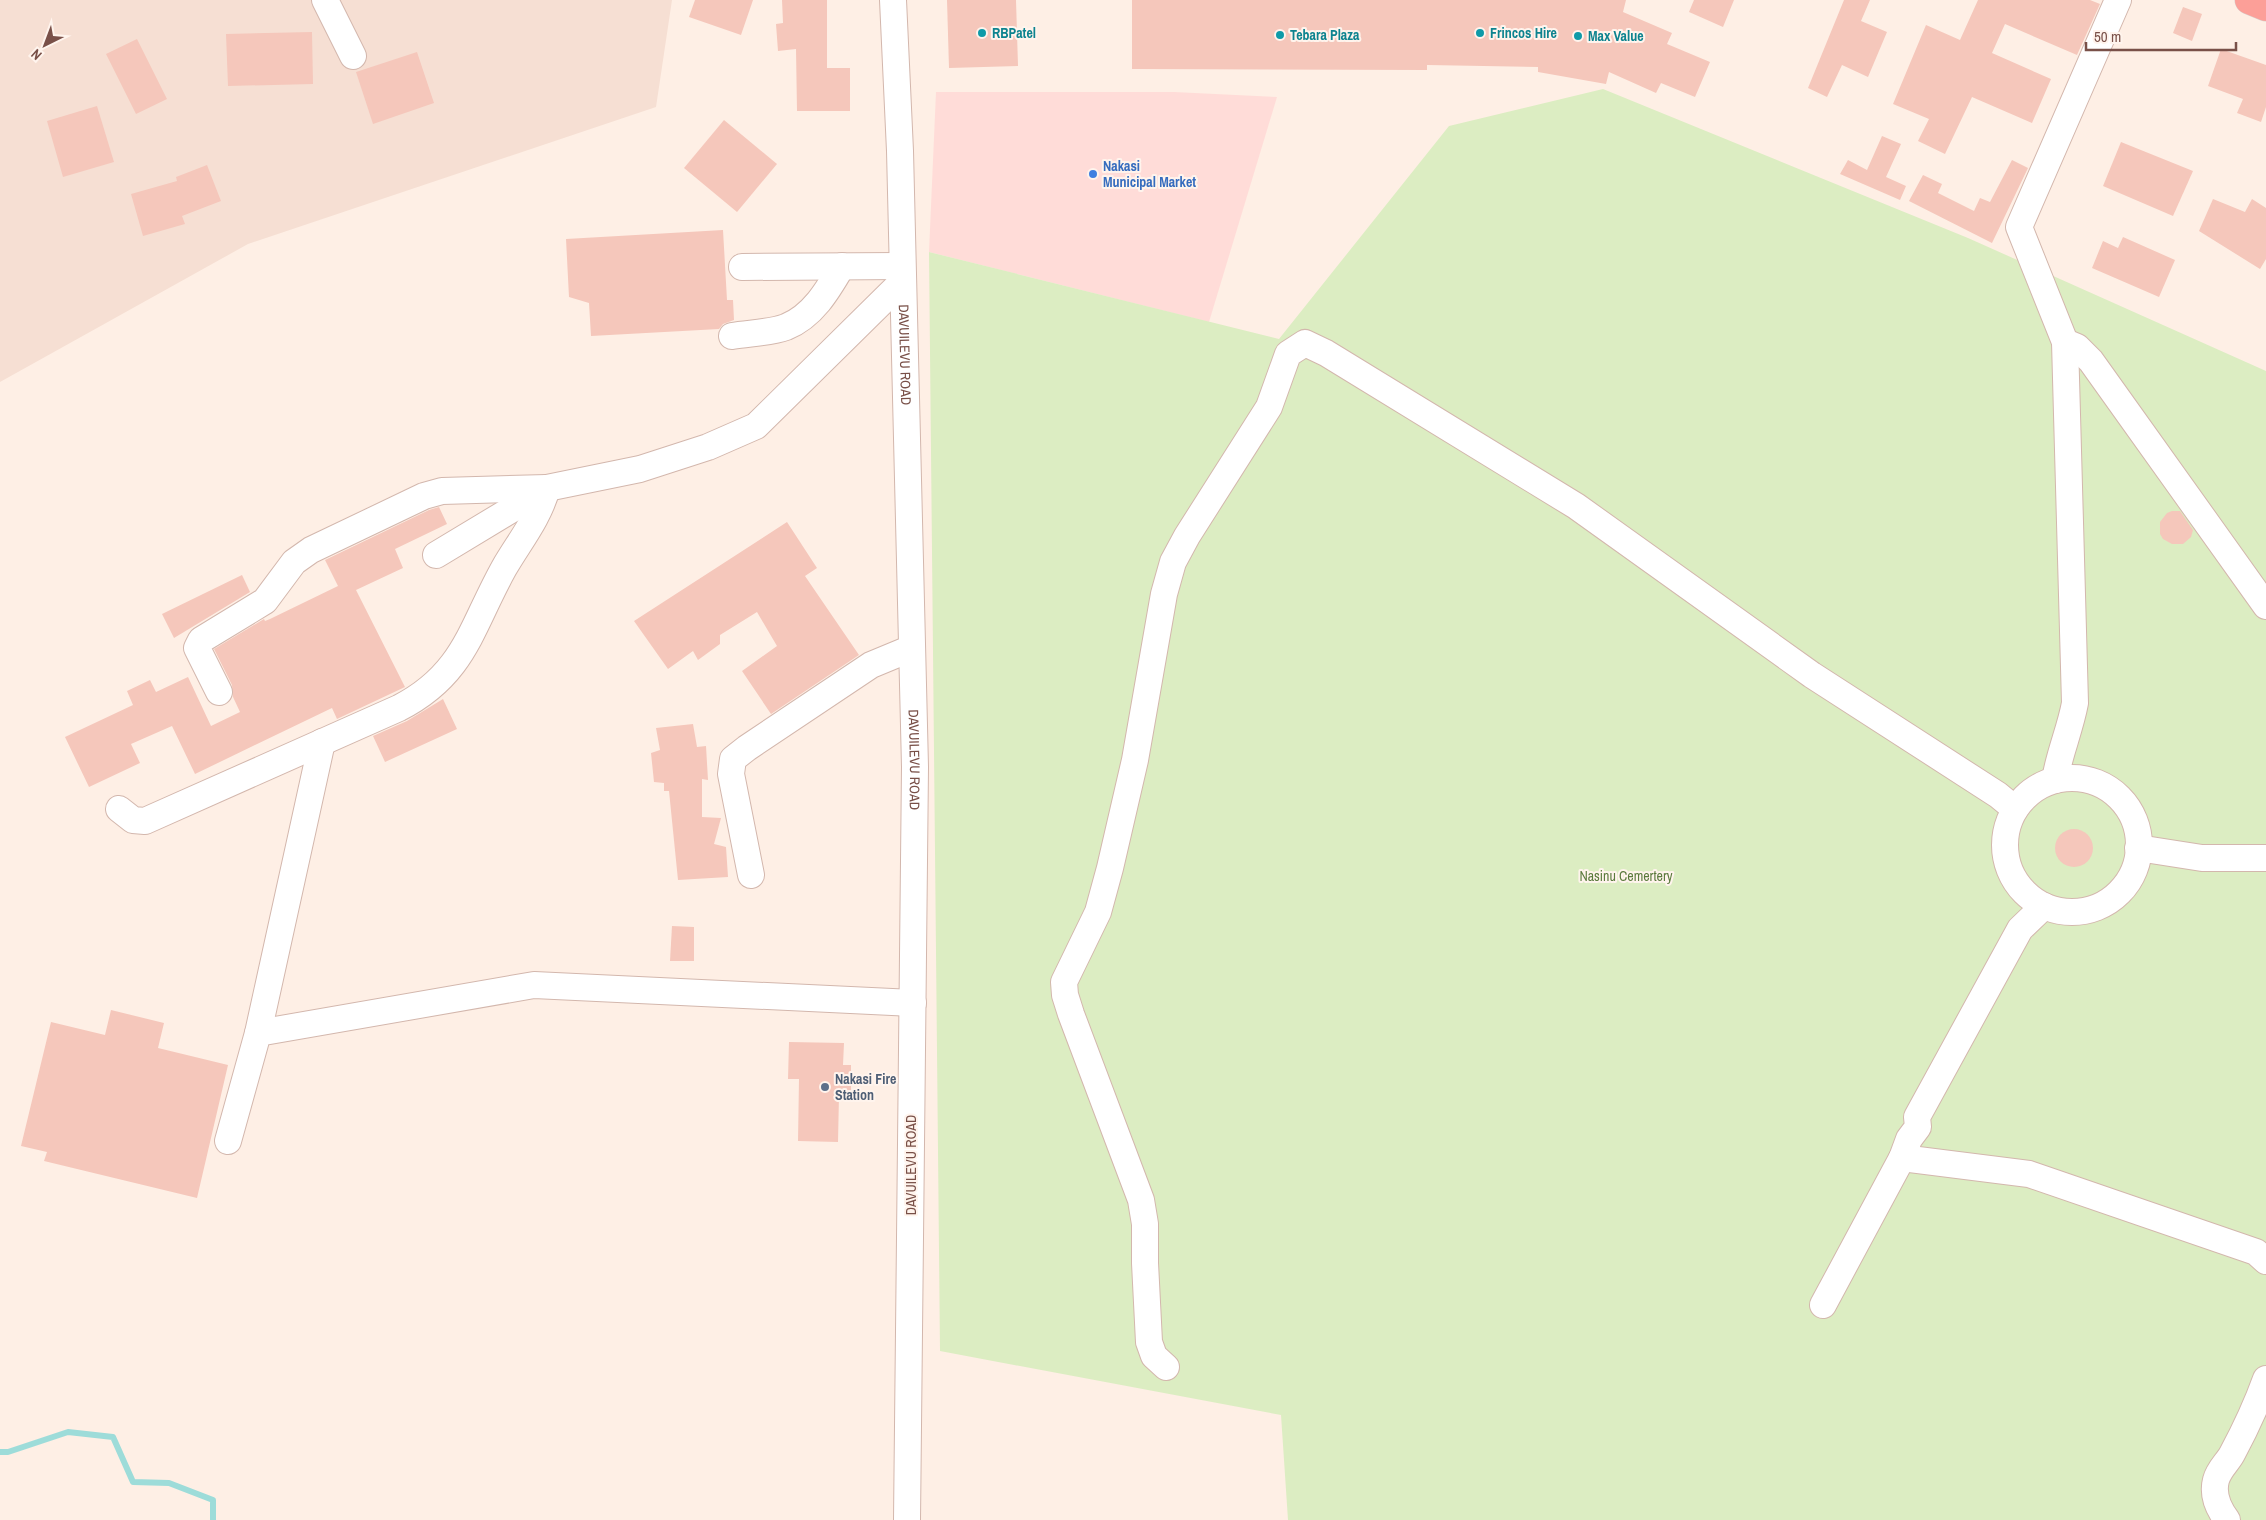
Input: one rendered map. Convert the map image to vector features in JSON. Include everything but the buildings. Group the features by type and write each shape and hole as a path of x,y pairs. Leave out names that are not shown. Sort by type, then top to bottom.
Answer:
{"highway":[{"path":"2249,0 2266,7"}],"street":[{"path":"325,0 354,56"},
{"name":"DAVUILEVU ROAD","path":"893,0 915,767 907,1520"},
{"path":"2055,780 2058,758 2070,730 2076,703 2065,342 2018,227 2118,0"},
{"path":"742,267 842,266 902,274"},
{"path":"732,336 785,327 806,315 826,292 842,266"},
{"path":"219,692 197,648 201,640 265,601 294,562 311,550 424,496 442,491 547,488 640,469 708,447 756,426 902,274"},
{"path":"2065,342 2077,347 2091,361 2266,606"},
{"path":"1166,1367 1154,1356 1149,1342 1145,1224 1141,1200 1071,1014 1065,995 1064,982 1098,912 1110,868 1135,760 1164,594 1173,562 1187,536 1269,407 1288,354 1305,343 1326,353 1576,506 1812,675 1998,795 2015,809"},
{"path":"436,555 547,488"},
{"path":"119,809 134,820 146,821 415,700 430,690 443,677 467,645 504,569 535,519 547,488"},
{"path":"751,875 731,774 733,759 872,665 912,648"},
{"path":"228,1142 258,1033 322,742"},
{"path":"2078,778 2089,780 2109,790 2118,797 2131,815 2138,837 2134,868 2125,885 2102,905 2083,911 2063,911 2044,906 2030,897 2019,886 2006,856 2005,840 2008,824 2015,809 2032,791 2055,780 2078,778"},
{"path":"2138,848 2202,858 2266,858"},
{"path":"1823,1305 1902,1158 1908,1139 1918,1127 1917,1117 1922,1107 2020,929 2044,906"},
{"path":"258,1033 534,985 913,1003"},
{"path":"1902,1158 2029,1174 2256,1252 2266,1260"},
{"path":"2227,1520 2217,1501 2216,1480 2222,1467 2231,1456 2261,1394 2266,1379"}],"shaded area":[{"path":"0,0 672,0 656,107 248,244 0,382"},
{"name":"Nakasi Municipal Market","path":"936,92 1174,92 1277,97 1209,322 929,252"}],"green space":[{"name":"Nasinu Cemertery","path":"1603,89 1968,238 2266,371 2266,1520 1288,1520 1281,1415 940,1351 929,252 1279,339 1449,126"}],"waterway":[{"path":"0,1452 8,1452 68,1432 113,1437 133,1482 169,1483 213,1500 213,1520"}],"place":[{"name":"RBPatel","path":"982,33"},
{"name":"Frincos Hire","path":"1480,33"},
{"name":"Tebara Plaza","path":"1280,35"},
{"name":"Max Value","path":"1578,36"},
{"name":"Nakasi Municipal Market","path":"1093,174"},
{"name":"Nakasi Fire Station","path":"825,1087"}]}
